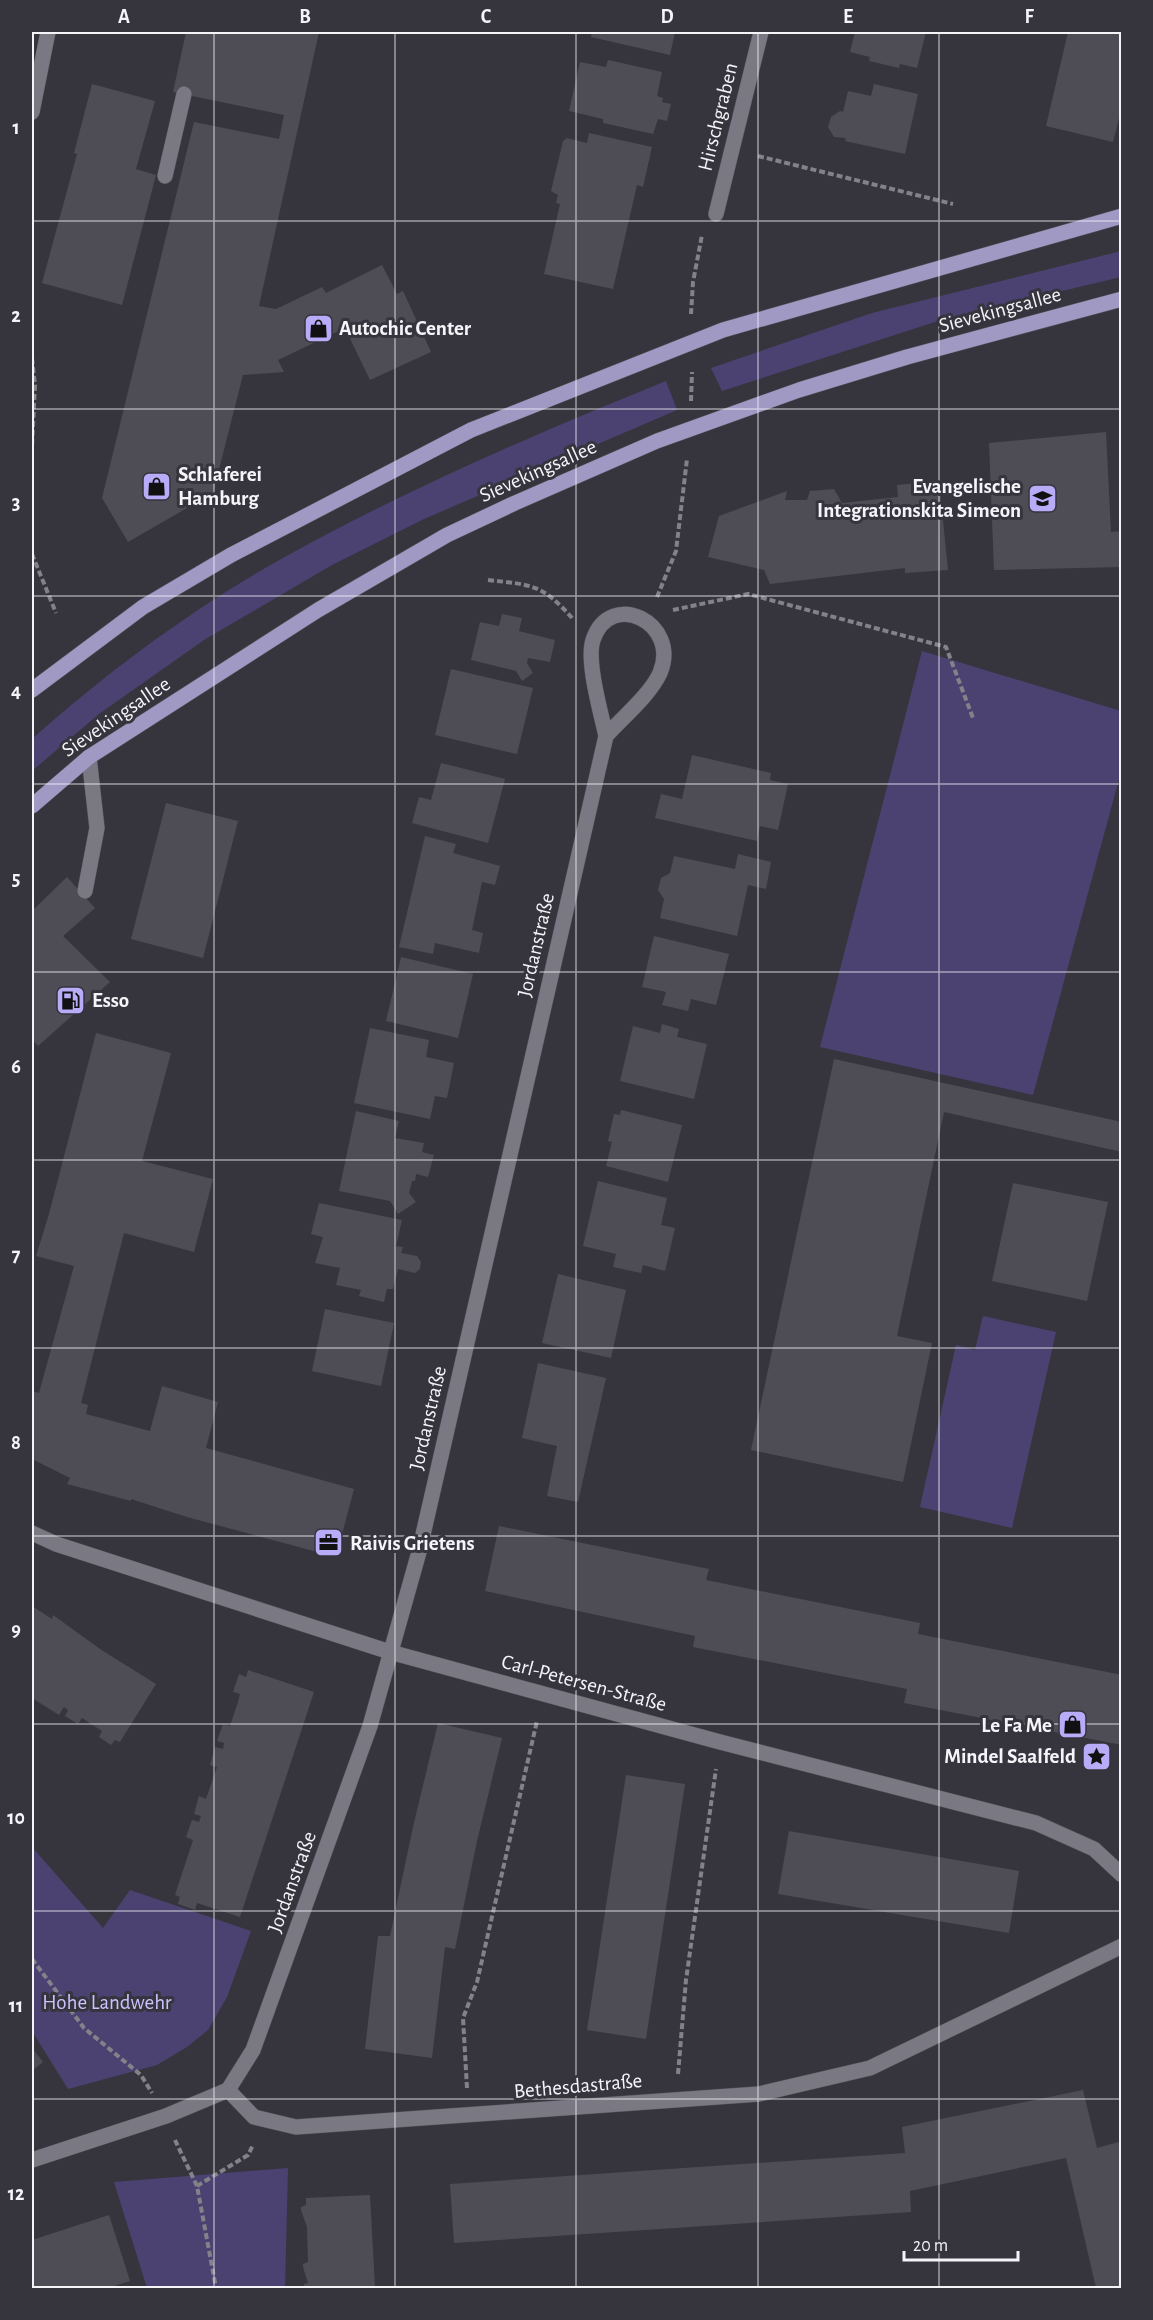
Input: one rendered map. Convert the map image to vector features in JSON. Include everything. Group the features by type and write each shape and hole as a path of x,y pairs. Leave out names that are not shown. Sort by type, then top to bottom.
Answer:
{"main road":[{"path":"32,690 143,607 231,555 471,430 723,330 1122,216"},
{"name":"Sievekingsallee","path":"32,806 89,757 318,610 447,535 515,503 657,441 799,390 907,357 1122,299"}],"street":[{"path":"32,112 48,32"},
{"name":"Hirschgraben","path":"716,214 761,32"},
{"path":"165,176 184,94"},
{"path":"593,640 608,619 628,614 638,615 647,620"},
{"name":"Jordanstraße","path":"606,736 660,674 664,659 663,645 657,632 647,620"},
{"name":"Jordanstraße","path":"228,2091 253,2050 370,1726 419,1552 606,736 591,655 593,640"},
{"path":"85,891 96,828 89,757"},
{"name":"Carl-Petersen-Straße","path":"32,1533 56,1544 390,1653 1036,1824 1094,1848 1122,1875"},
{"name":"Bethesdastraße","path":"228,2091 254,2116 296,2127 759,2094 870,2068 1122,1946"},
{"path":"32,2160 166,2116 228,2091"}],"path":[{"path":"731,150 953,204"},
{"path":"691,310 701,237 716,214"},
{"path":"32,358 35,385 32,447"},
{"path":"691,408 692,374"},
{"path":"647,620 676,551 686,470"},
{"path":"32,554 56,613"},
{"path":"488,580 536,587 550,595 593,640"},
{"path":"647,620 680,607 748,594 946,647 973,718"},
{"path":"468,2116 463,2018 477,1982 543,1694"},
{"path":"675,2099 686,1980 720,1742"},
{"path":"32,1959 84,2028 141,2075 156,2099"},
{"path":"197,2186 248,2155 265,2120"},
{"path":"176,2144 197,2186 216,2289"}],"green space":[{"path":"1121,251 1121,277 941,320 722,391 711,368 872,313"},
{"path":"666,381 677,410 424,519 332,565 204,640 99,714 32,771 32,739 118,667 179,623 242,582 322,537 418,488 566,422"},
{"path":"922,651 1121,711 1121,772 1033,1095 820,1047"},
{"path":"983,1316 1056,1332 1012,1528 920,1507 956,1345 975,1350"},
{"name":"Hohe Landwehr","path":"32,1847 103,1928 130,1890 251,1931 227,1997 208,2030 187,2047 157,2065 68,2089 32,2031"},
{"path":"288,2168 285,2288 147,2288 114,2182"}],"building":[{"path":"186,32 319,32 259,306 276,309 322,287 326,293 382,265 397,294 403,291 431,352 370,380 345,328 278,360 284,372 243,375 213,493 128,542 102,498 194,122 279,139 284,115 173,92"},
{"path":"592,32 675,32 670,55 591,37"},
{"path":"855,32 926,32 917,68 900,64 899,68 869,61 870,57 850,52"},
{"path":"1068,32 1122,32 1122,106 1113,142 1046,126"},
{"path":"608,60 662,72 657,96 663,98 662,102 671,104 667,121 658,119 653,134 603,123 603,119 569,111 580,62 606,67"},
{"path":"92,84 155,101 136,169 156,175 122,305 42,283 77,154 74,153"},
{"path":"874,84 918,94 905,154 845,141 846,138 834,137 828,127 831,117 840,111 843,112 848,91 871,96"},
{"path":"589,133 652,147 643,187 637,185 613,289 544,274 560,204 556,203 558,195 551,191 563,141 567,138 587,143"},
{"path":"1106,432 1111,532 1122,531 1122,567 994,570 989,443"},
{"path":"939,481 948,570 905,573 905,568 770,584 764,570 708,557 719,516 787,491 785,500 807,500 810,491 834,489 842,503 898,497 897,485"},
{"path":"502,614 522,618 519,631 555,640 550,662 528,658 527,663 533,673 522,681 516,671 471,660 480,622 499,626"},
{"path":"451,669 533,688 517,754 435,735"},
{"path":"692,755 771,773 770,780 788,784 778,830 760,826 757,841 655,818 661,794 682,799"},
{"path":"441,763 505,779 488,843 412,823 419,797 431,800"},
{"path":"166,803 238,821 203,958 131,939"},
{"path":"425,836 456,844 453,853 500,866 495,885 482,882 472,930 483,933 479,953 435,943 433,954 399,947"},
{"path":"738,854 771,862 766,889 748,885 737,936 660,918 664,899 658,890 661,878 670,873 674,856 735,869"},
{"path":"67,877 95,908 63,936 110,982 38,1046 32,1039 32,911"},
{"path":"654,936 729,954 716,1005 691,999 688,1011 662,1005 666,992 642,987"},
{"path":"401,957 473,974 458,1038 386,1021"},
{"path":"662,1024 679,1029 677,1037 707,1044 694,1099 620,1081 633,1026 660,1033"},
{"path":"370,1028 429,1040 426,1057 454,1063 447,1098 435,1096 430,1119 354,1103"},
{"path":"96,1033 171,1053 142,1161 213,1179 194,1252 124,1233 81,1403 88,1405 86,1414 150,1431 162,1386 218,1402 206,1448 354,1489 336,1557 187,1517 131,1499 131,1501 67,1484 70,1478 32,1459 32,1391 39,1393 74,1266 36,1256"},
{"path":"834,1059 1122,1122 1122,1152 944,1112 897,1336 932,1343 903,1482 751,1450"},
{"path":"621,1110 682,1125 668,1182 606,1166 612,1142 608,1141 614,1114 620,1115"},
{"path":"356,1111 399,1121 395,1138 424,1143 422,1152 434,1155 428,1177 416,1174 415,1181 412,1181 409,1193 416,1202 398,1214 390,1201 339,1191"},
{"path":"598,1181 667,1198 661,1225 675,1228 665,1271 643,1265 641,1273 613,1267 616,1254 583,1246"},
{"path":"1013,1183 1108,1202 1087,1301 992,1281"},
{"path":"319,1203 402,1220 396,1246 403,1247 401,1253 417,1256 421,1262 420,1269 415,1273 398,1269 393,1289 387,1289 384,1302 359,1296 361,1290 336,1285 340,1268 315,1263 323,1237 311,1234"},
{"path":"558,1274 626,1290 611,1358 542,1343"},
{"path":"325,1309 394,1323 381,1386 312,1371"},
{"path":"538,1363 606,1378 578,1502 547,1496 557,1446 522,1438"},
{"path":"499,1526 709,1569 706,1580 920,1623 918,1634 1122,1675 1122,1745 904,1703 907,1689 693,1647 695,1636 485,1591"},
{"path":"32,1606 52,1619 53,1615 100,1649 156,1684 120,1742 115,1740 111,1745 99,1737 102,1731 82,1718 78,1724 65,1716 68,1710 64,1707 59,1715 32,1698"},
{"path":"248,1670 314,1692 240,1917 197,1903 195,1910 178,1904 180,1897 175,1895 193,1840 186,1837 192,1820 199,1822 201,1816 194,1814 199,1796 206,1799 217,1767 210,1765 215,1747 223,1749 224,1743 217,1741 223,1724 230,1726 238,1702 240,1694 233,1692 239,1674 246,1677"},
{"path":"438,1723 502,1738 477,1841 455,1949 445,1947 432,2058 365,2049 378,1936 390,1936"},
{"path":"626,1775 685,1784 646,2039 587,2030"},
{"path":"789,1831 1019,1871 1009,1933 778,1894"},
{"path":"32,2048 43,2062 32,2071"},
{"path":"1083,2090 1097,2148 1122,2141 1122,2288 1096,2288 1066,2158 910,2191 911,2212 454,2243 450,2184 905,2153 902,2127"},
{"path":"370,2195 375,2288 304,2288 304,2284 308,2283 303,2267 303,2264 308,2262 307,2227 301,2207 306,2205 306,2198"},
{"path":"109,2215 130,2281 108,2288 32,2288 32,2240"}],"place":[{"name":"Autochic Center","path":"318,328"},
{"name":"Schlaferei Hamburg","path":"157,486"},
{"name":"Evangelische Integrationskita Simeon","path":"1042,498"},
{"name":"Esso","path":"71,1000"},
{"name":"Raivis Grietens","path":"329,1543"},
{"name":"Le Fa Me","path":"1073,1725"},
{"name":"Mindel Saalfeld","path":"1097,1756"}]}
